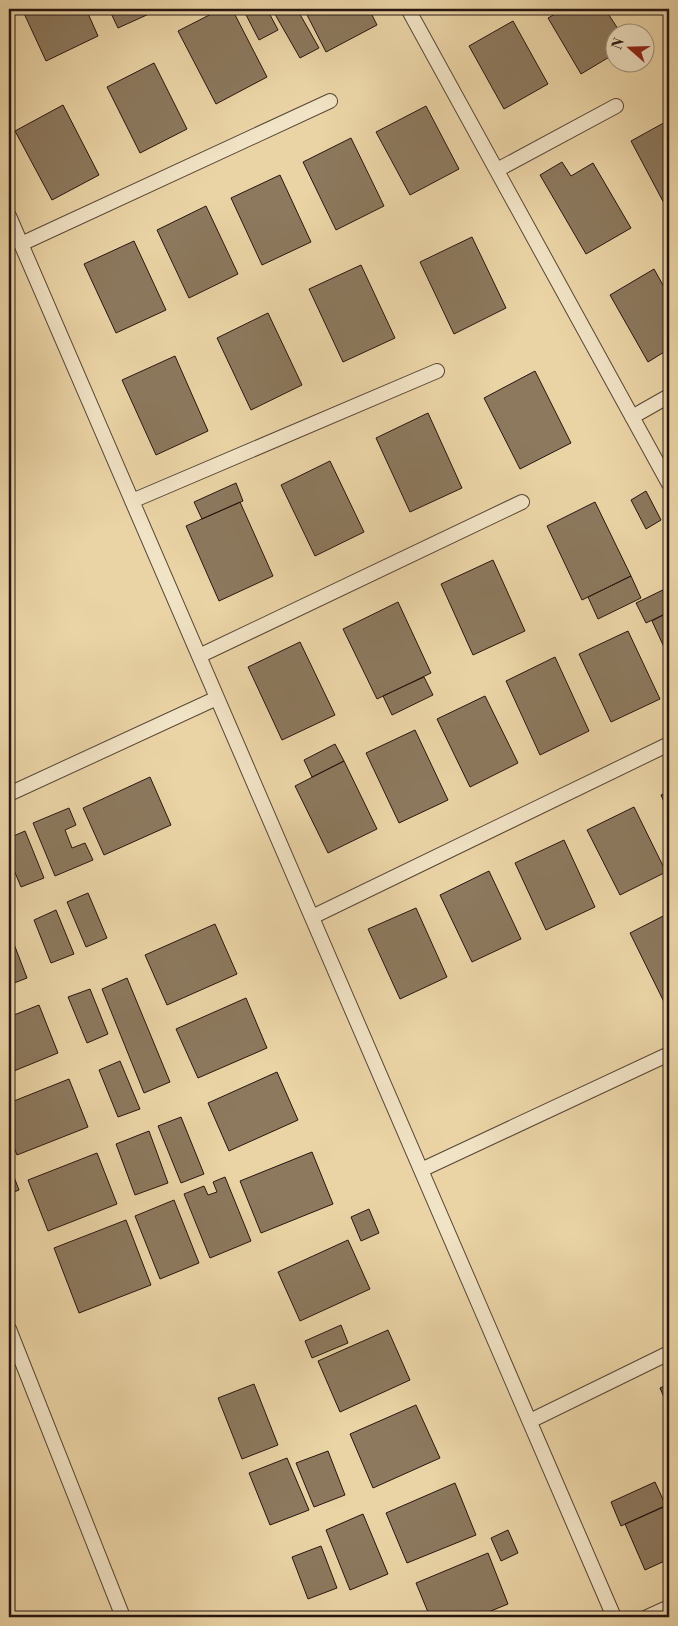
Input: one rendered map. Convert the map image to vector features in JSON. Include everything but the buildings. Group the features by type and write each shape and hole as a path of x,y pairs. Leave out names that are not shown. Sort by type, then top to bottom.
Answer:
{"lane":[{"path":"408,9 669,484"},
{"path":"21,244 330,101"},
{"path":"497,170 616,106"},
{"path":"9,216 614,1617"},
{"path":"132,501 437,371"},
{"path":"632,417 669,396"},
{"path":"199,656 522,502"},
{"path":"9,794 217,698"},
{"path":"312,917 669,744"},
{"path":"421,1170 669,1054"},
{"path":"9,1329 123,1617"},
{"path":"530,1421 669,1353"},
{"path":"647,1617 669,1607"}]}
